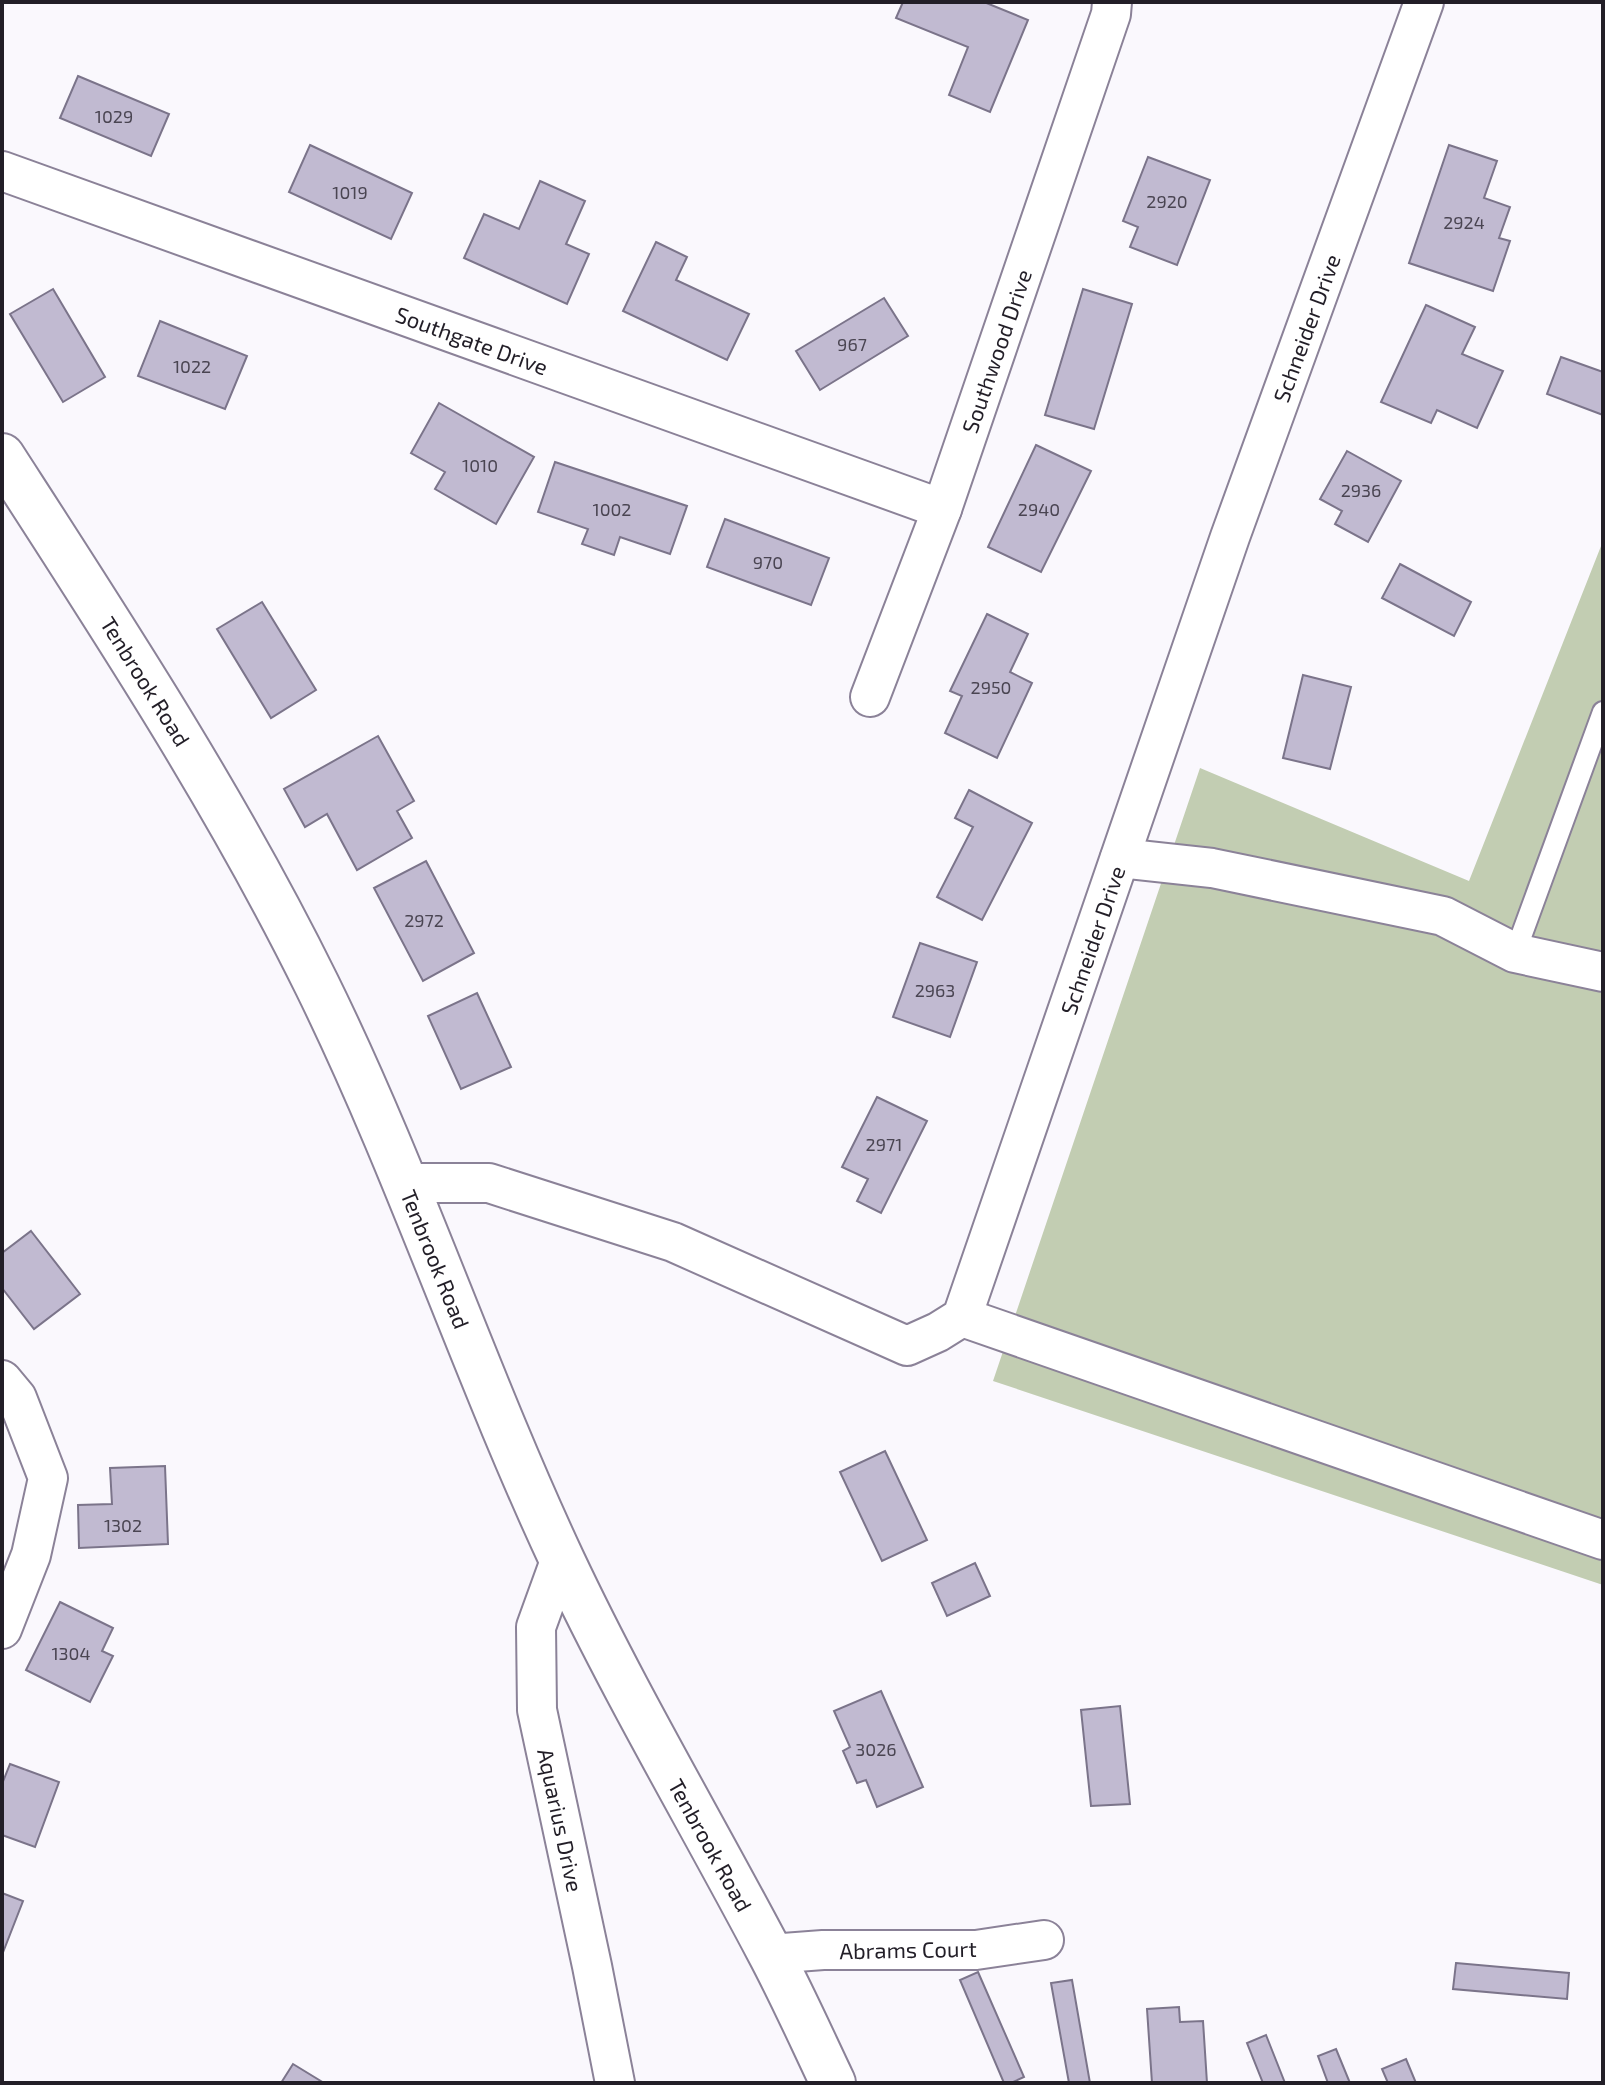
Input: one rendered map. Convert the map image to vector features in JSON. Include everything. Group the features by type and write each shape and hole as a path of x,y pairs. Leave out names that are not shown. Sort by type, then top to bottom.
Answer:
{"street":[{"name":"Southwood Drive","path":"870,697 942,509 1106,29 1112,2"},
{"name":"Schneider Drive","path":"962,1317 1230,537 1424,2"},
{"name":"Southgate Drive","path":"2,171 942,509"},
{"name":"Tenbrook Road","path":"2,456 113,628 229,817 272,895 319,989 404,1183 561,1558 608,1655 770,1954 833,2083"},
{"path":"1120,858 1212,868 1443,916 1515,953 1603,972"},
{"path":"404,1183 489,1183 673,1242 907,1346 962,1317 1603,1540"},
{"path":"2,1380 17,1398 48,1478 31,1555 2,1629"},
{"name":"Aquarius Drive","path":"561,1558 536,1627 537,1710 615,2083"},
{"name":"Abrams Court","path":"770,1954 823,1950 976,1950 1044,1940"}],"lane":[{"path":"1515,953 1603,712"}],"green space":[{"path":"1603,541 1603,1585 993,1381 1200,768 1469,881"}],"building":[{"path":"903,2 984,2 1028,20 990,112 949,95 968,47 896,18"},
{"path":"78,76 169,114 151,156 60,118"},
{"path":"310,145 412,193 391,239 289,192"},
{"path":"1449,145 1497,161 1484,198 1510,207 1499,238 1510,241 1493,291 1409,263"},
{"path":"1148,157 1210,180 1177,265 1130,247 1138,227 1123,221"},
{"path":"540,181 585,201 566,244 589,254 567,304 464,258 484,214 519,229"},
{"path":"656,242 687,257 676,280 749,314 727,360 623,311"},
{"path":"53,289 105,377 63,402 10,314"},
{"path":"1083,289 1132,304 1094,429 1045,415"},
{"path":"884,298 908,336 820,390 796,351"},
{"path":"1426,305 1475,327 1462,354 1503,371 1477,428 1437,410 1431,423 1381,402"},
{"path":"160,321 247,356 225,409 138,376"},
{"path":"1561,357 1603,372 1603,415 1547,394"},
{"path":"439,403 534,457 496,524 435,489 445,472 411,453"},
{"path":"1036,445 1091,471 1041,572 988,547"},
{"path":"1347,451 1401,481 1368,542 1335,524 1342,511 1320,499"},
{"path":"555,462 687,506 670,554 620,537 614,555 582,544 588,529 538,512"},
{"path":"725,519 829,558 811,605 707,567"},
{"path":"1400,564 1471,602 1454,636 1382,598"},
{"path":"262,602 316,690 271,718 217,629"},
{"path":"987,614 1028,634 1010,672 1032,683 997,758 945,733 962,696 950,691"},
{"path":"1303,675 1351,687 1330,769 1283,758"},
{"path":"378,736 414,801 397,811 412,838 357,870 327,814 305,827 284,789"},
{"path":"969,790 1032,823 982,920 937,897 973,827 955,818"},
{"path":"426,861 474,953 423,981 374,888"},
{"path":"920,943 977,962 950,1037 893,1017"},
{"path":"477,993 511,1067 461,1089 428,1016"},
{"path":"877,1097 927,1121 881,1213 857,1201 868,1179 842,1167"},
{"path":"31,1231 80,1294 34,1329 2,1288 2,1253"},
{"path":"885,1451 927,1540 882,1561 840,1472"},
{"path":"165,1466 168,1544 79,1548 78,1505 112,1504 110,1468"},
{"path":"975,1563 990,1596 947,1616 932,1583"},
{"path":"60,1602 113,1628 102,1651 113,1656 90,1702 26,1670"},
{"path":"881,1691 923,1787 877,1807 866,1780 857,1783 843,1751 850,1747 834,1711"},
{"path":"1120,1706 1130,1804 1091,1806 1081,1710"},
{"path":"10,1764 59,1782 35,1847 2,1835 2,1784"},
{"path":"2,1893 23,1901 2,1955"},
{"path":"1456,1963 1569,1973 1567,1999 1453,1989"},
{"path":"978,1972 1024,2077 1011,2083 1004,2083 960,1980"},
{"path":"1072,1980 1090,2083 1069,2083 1051,1983"},
{"path":"1179,2007 1180,2022 1203,2021 1207,2083 1152,2083 1147,2009"},
{"path":"1266,2035 1285,2083 1263,2083 1247,2043"},
{"path":"1336,2049 1350,2083 1328,2083 1318,2056"},
{"path":"1406,2059 1416,2083 1388,2083 1382,2069"},
{"path":"293,2064 324,2083 281,2083"}]}
